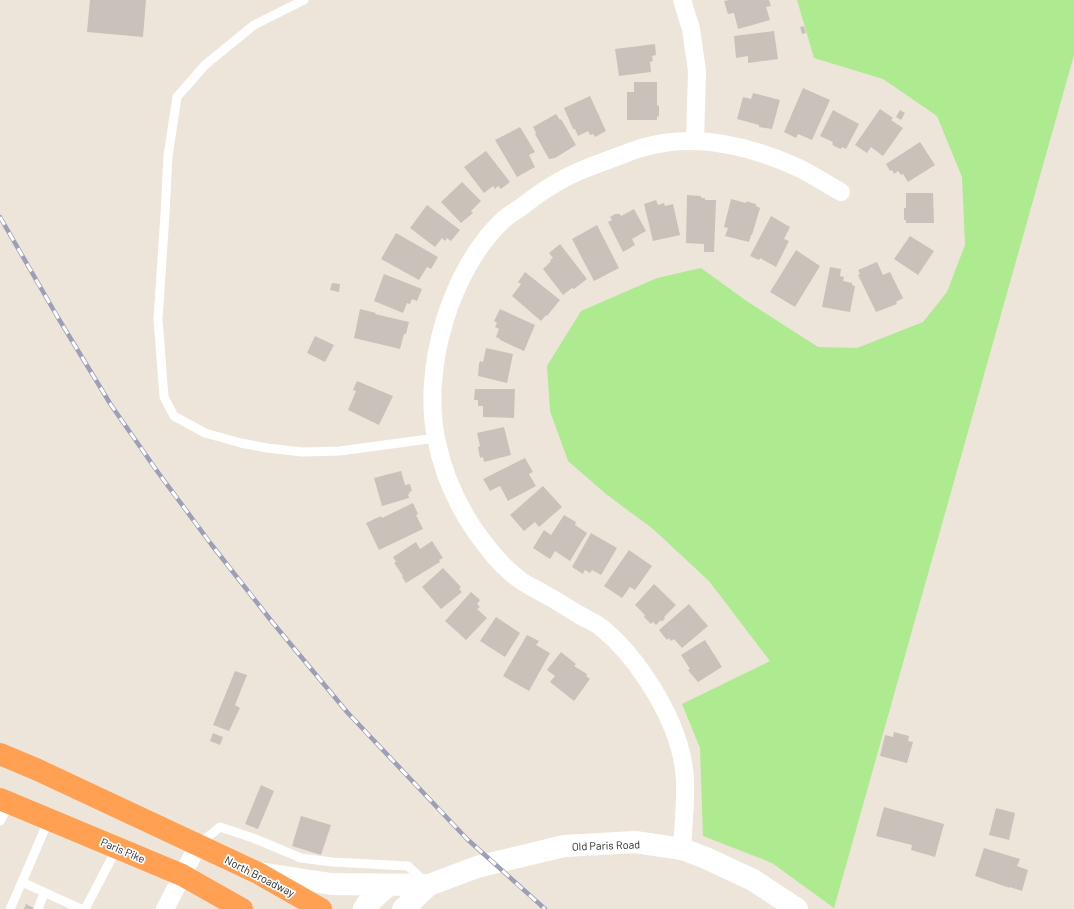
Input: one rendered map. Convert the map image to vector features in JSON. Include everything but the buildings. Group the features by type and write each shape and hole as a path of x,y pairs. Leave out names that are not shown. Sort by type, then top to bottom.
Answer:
{"highway":[{"path":"0,754 38,770 198,845"},
{"name":"Paris Pike","path":"3,808 49,819 182,875 242,909"},
{"name":"North Broadway","path":"198,845 258,873 321,909"}],"street":[{"path":"682,0 691,29 696,71 695,141"},
{"path":"682,849 685,782 680,751 669,721 646,679 628,653 601,627 521,581 506,567 489,550 471,526 456,500 446,474 436,438 433,388 439,344 449,305 468,264 502,221 550,187 580,171 645,147 664,143 695,141 716,142 757,151 794,166 841,192"},
{"name":"Old Paris Road","path":"258,873 331,884 428,885 477,867 564,846 635,842 682,849 706,858 753,880 797,909"},
{"path":"165,909 198,845"},
{"path":"364,909 367,904 389,885"},
{"path":"417,909 428,885"},
{"name":"Old Paris Road","path":"403,909 428,885"}],"lane":[{"path":"304,0 254,25 205,65 177,97 168,156 166,214 158,319 164,398 174,416 205,433 241,443 267,448 302,452 340,451 436,438"},
{"path":"10,909 49,819"},
{"path":"198,845 220,827 253,838 301,858 332,862 408,866 428,885"},
{"path":"85,909 117,848"},
{"path":"22,882 44,892 60,905 81,909"},
{"path":"38,909 44,892"}],"green space":[{"path":"797,0 1074,0 1074,55 834,908 772,863 703,836 700,748 682,704 770,661 709,581 653,529 606,494 568,461 550,411 547,366 581,311 657,278 701,268 748,302 818,347 857,348 923,322 947,292 965,245 962,177 937,116 883,79 814,58"}],"railway":[{"path":"0,217 57,316 111,405 157,471 211,544 273,623 347,712 467,839 545,909"}]}
